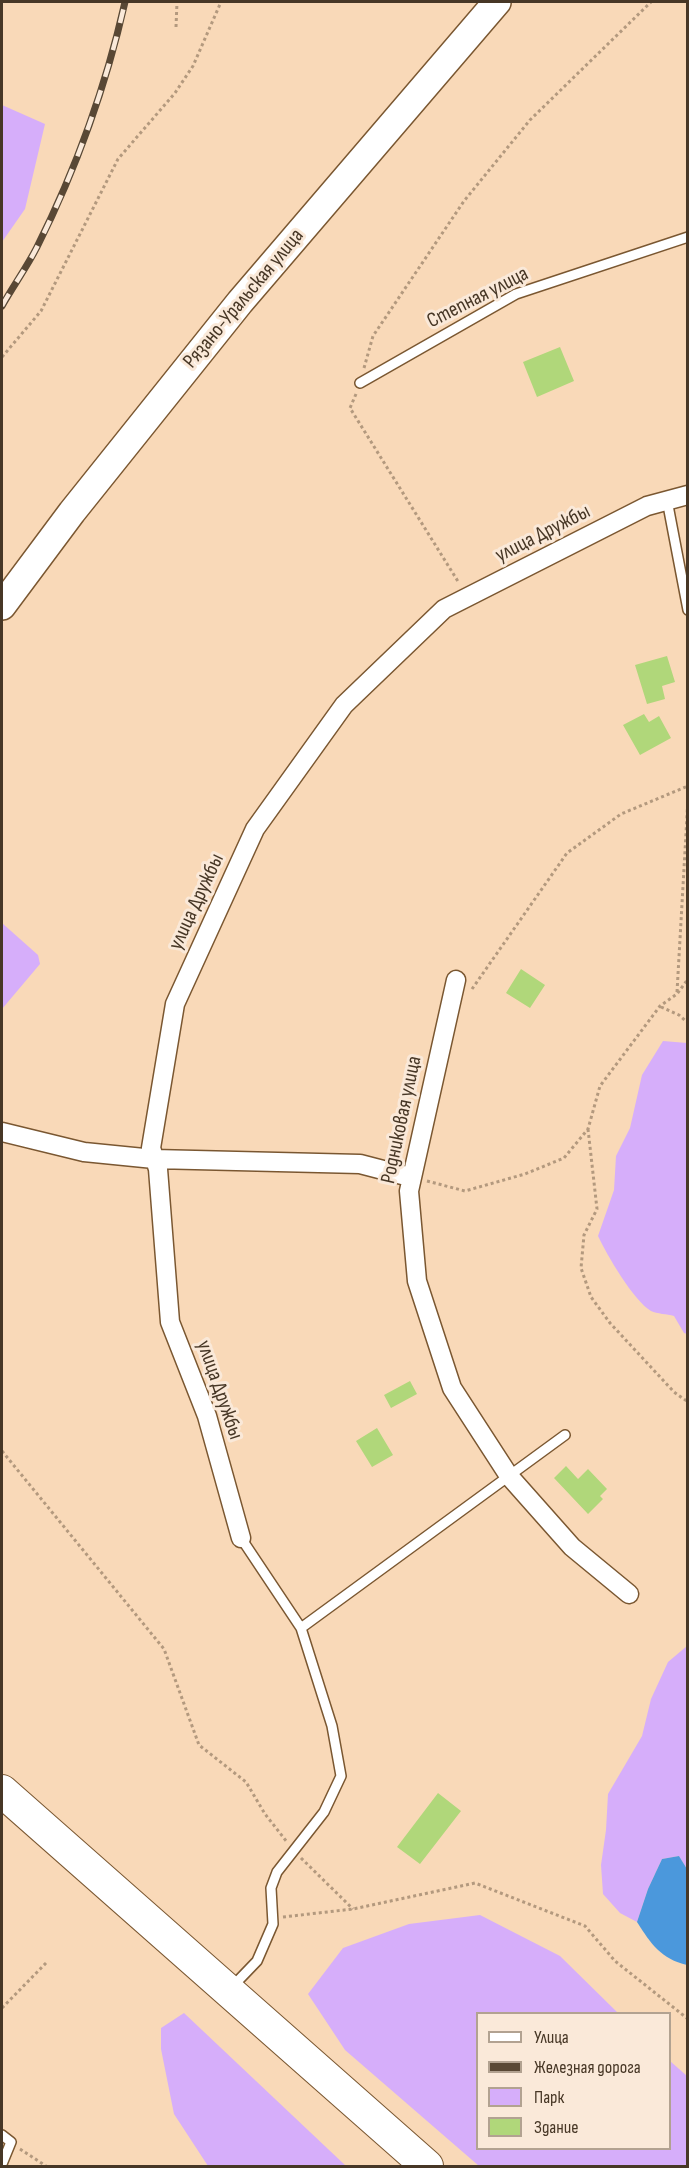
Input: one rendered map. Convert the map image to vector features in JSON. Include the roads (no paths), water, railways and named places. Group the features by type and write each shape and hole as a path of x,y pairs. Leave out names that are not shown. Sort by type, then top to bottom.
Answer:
{"highway":[{"path":"2,1791 427,2166"}],"main road":[{"name":"Рязано-Уральская улица","path":"2,606 72,512 240,302 497,2"}],"street":[{"name":"улица Дружбы","path":"242,1538 207,1416 171,1322 158,1169 151,1148 175,1004 255,830 344,705 444,609 647,506 687,495"},
{"name":"Родниковая улица","path":"456,980 408,1191 417,1281 452,1388 509,1476 572,1546 629,1594"},
{"path":"2,1132 84,1152 154,1159 360,1164 411,1177"}],"lane":[{"name":"Степная улица","path":"360,383 516,294 687,237"},
{"path":"667,500 687,610"},
{"path":"301,1628 565,1435"},
{"path":"228,1991 257,1961 273,1924 272,1888 277,1872 324,1812 340,1776 332,1726 301,1628 242,1538"},
{"path":"2,2135 11,2142 2,2164"}],"water":[{"path":"679,1856 687,1869 687,1965 663,1955 637,1922 648,1889 662,1859"}],"railway":[{"path":"2,306 29,262 65,188 99,96 125,2"}]}
